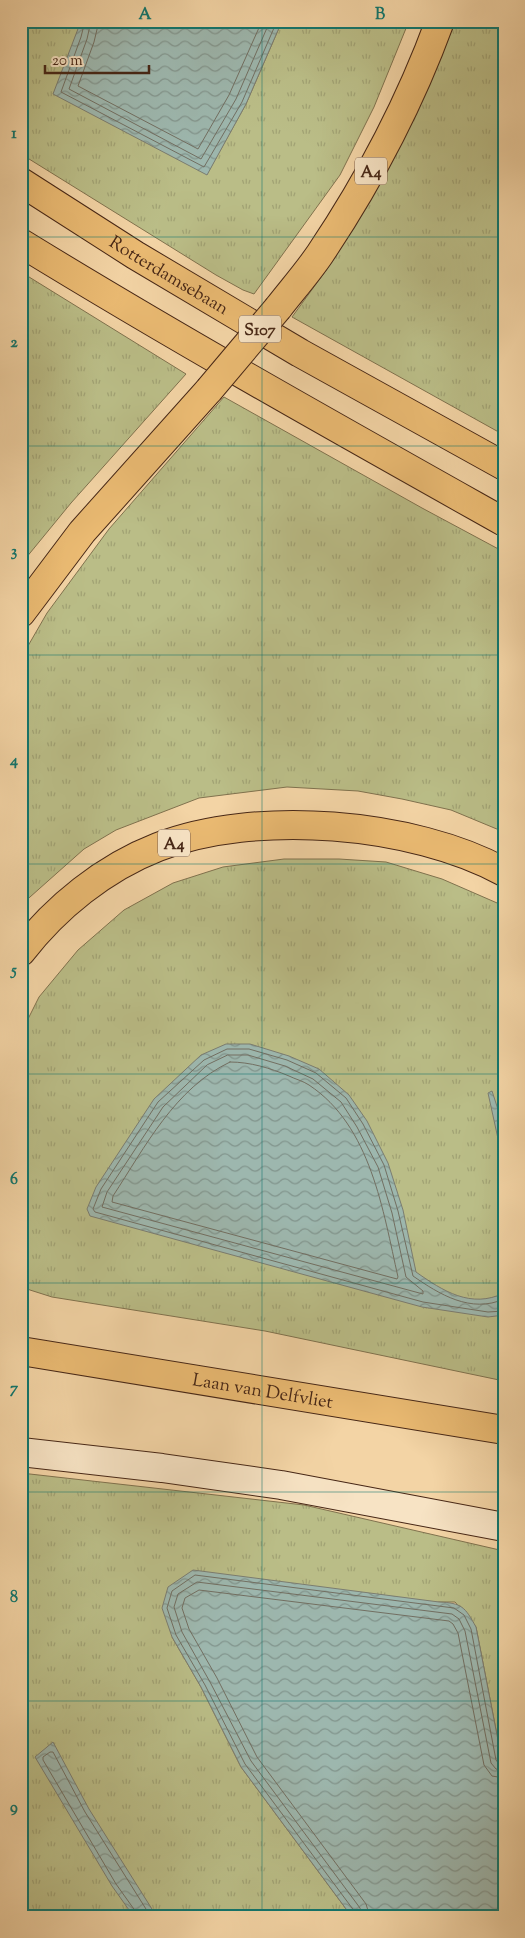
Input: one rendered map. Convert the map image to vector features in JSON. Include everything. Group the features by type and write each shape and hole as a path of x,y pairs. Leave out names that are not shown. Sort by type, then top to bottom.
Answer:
{"main road":[{"name":"A4","path":"21,612 82,532 209,390 278,308 319,255 360,190 394,128 424,65 440,21"},
{"name":"Rotterdamsebaan","path":"21,182 135,255 300,353 504,466"},
{"name":"S107","path":"21,242 269,390 504,522"},
{"name":"A4","path":"21,952 51,918 85,888 121,865 158,847 201,834 242,827 327,827 402,836 466,855 504,872"},
{"name":"Laan van Delfvliet","path":"21,1351 504,1430"},
{"path":"21,1452 162,1468 281,1485 504,1527"}],"green space":[{"path":"21,21 81,21 76,36 207,174 246,104 282,21 409,21 374,107 340,175 254,294 216,275 21,154"},
{"path":"448,21 504,21 504,435 292,317 327,269 364,207"},
{"path":"21,272 186,374 71,503 21,564"},
{"path":"224,397 504,552 504,832 451,810 358,791 287,787 199,798 116,830 84,849 21,905 21,658 47,613 109,529"},
{"path":"284,859 339,859 386,862 442,879 504,906 504,1381 265,1331 52,1297 21,1286 21,1033 39,997 78,950 124,910 173,883 223,867"},
{"path":"21,1473 304,1505 504,1551 504,1771 476,1627 455,1602 439,1602 172,1637 201,1687 241,1767 352,1917 21,1917"}],"water":[{"path":"81,21 282,21 246,104 207,175 53,94"},
{"path":"226,1044 250,1044 289,1056 319,1069 349,1095 367,1121 388,1163 403,1210 416,1272 437,1286 458,1296 480,1299 504,1293 504,1315 488,1317 422,1307 90,1216 87,1209 96,1187 154,1099 201,1055"},
{"path":"492,1091 504,1128 504,1166 488,1093"},
{"path":"193,1570 447,1603 458,1605 466,1611 476,1627 504,1771 504,1917 352,1917 241,1767 201,1687 172,1637 162,1608 168,1587"},
{"path":"53,1742 89,1809 157,1917 134,1917 112,1886 35,1757"}]}
